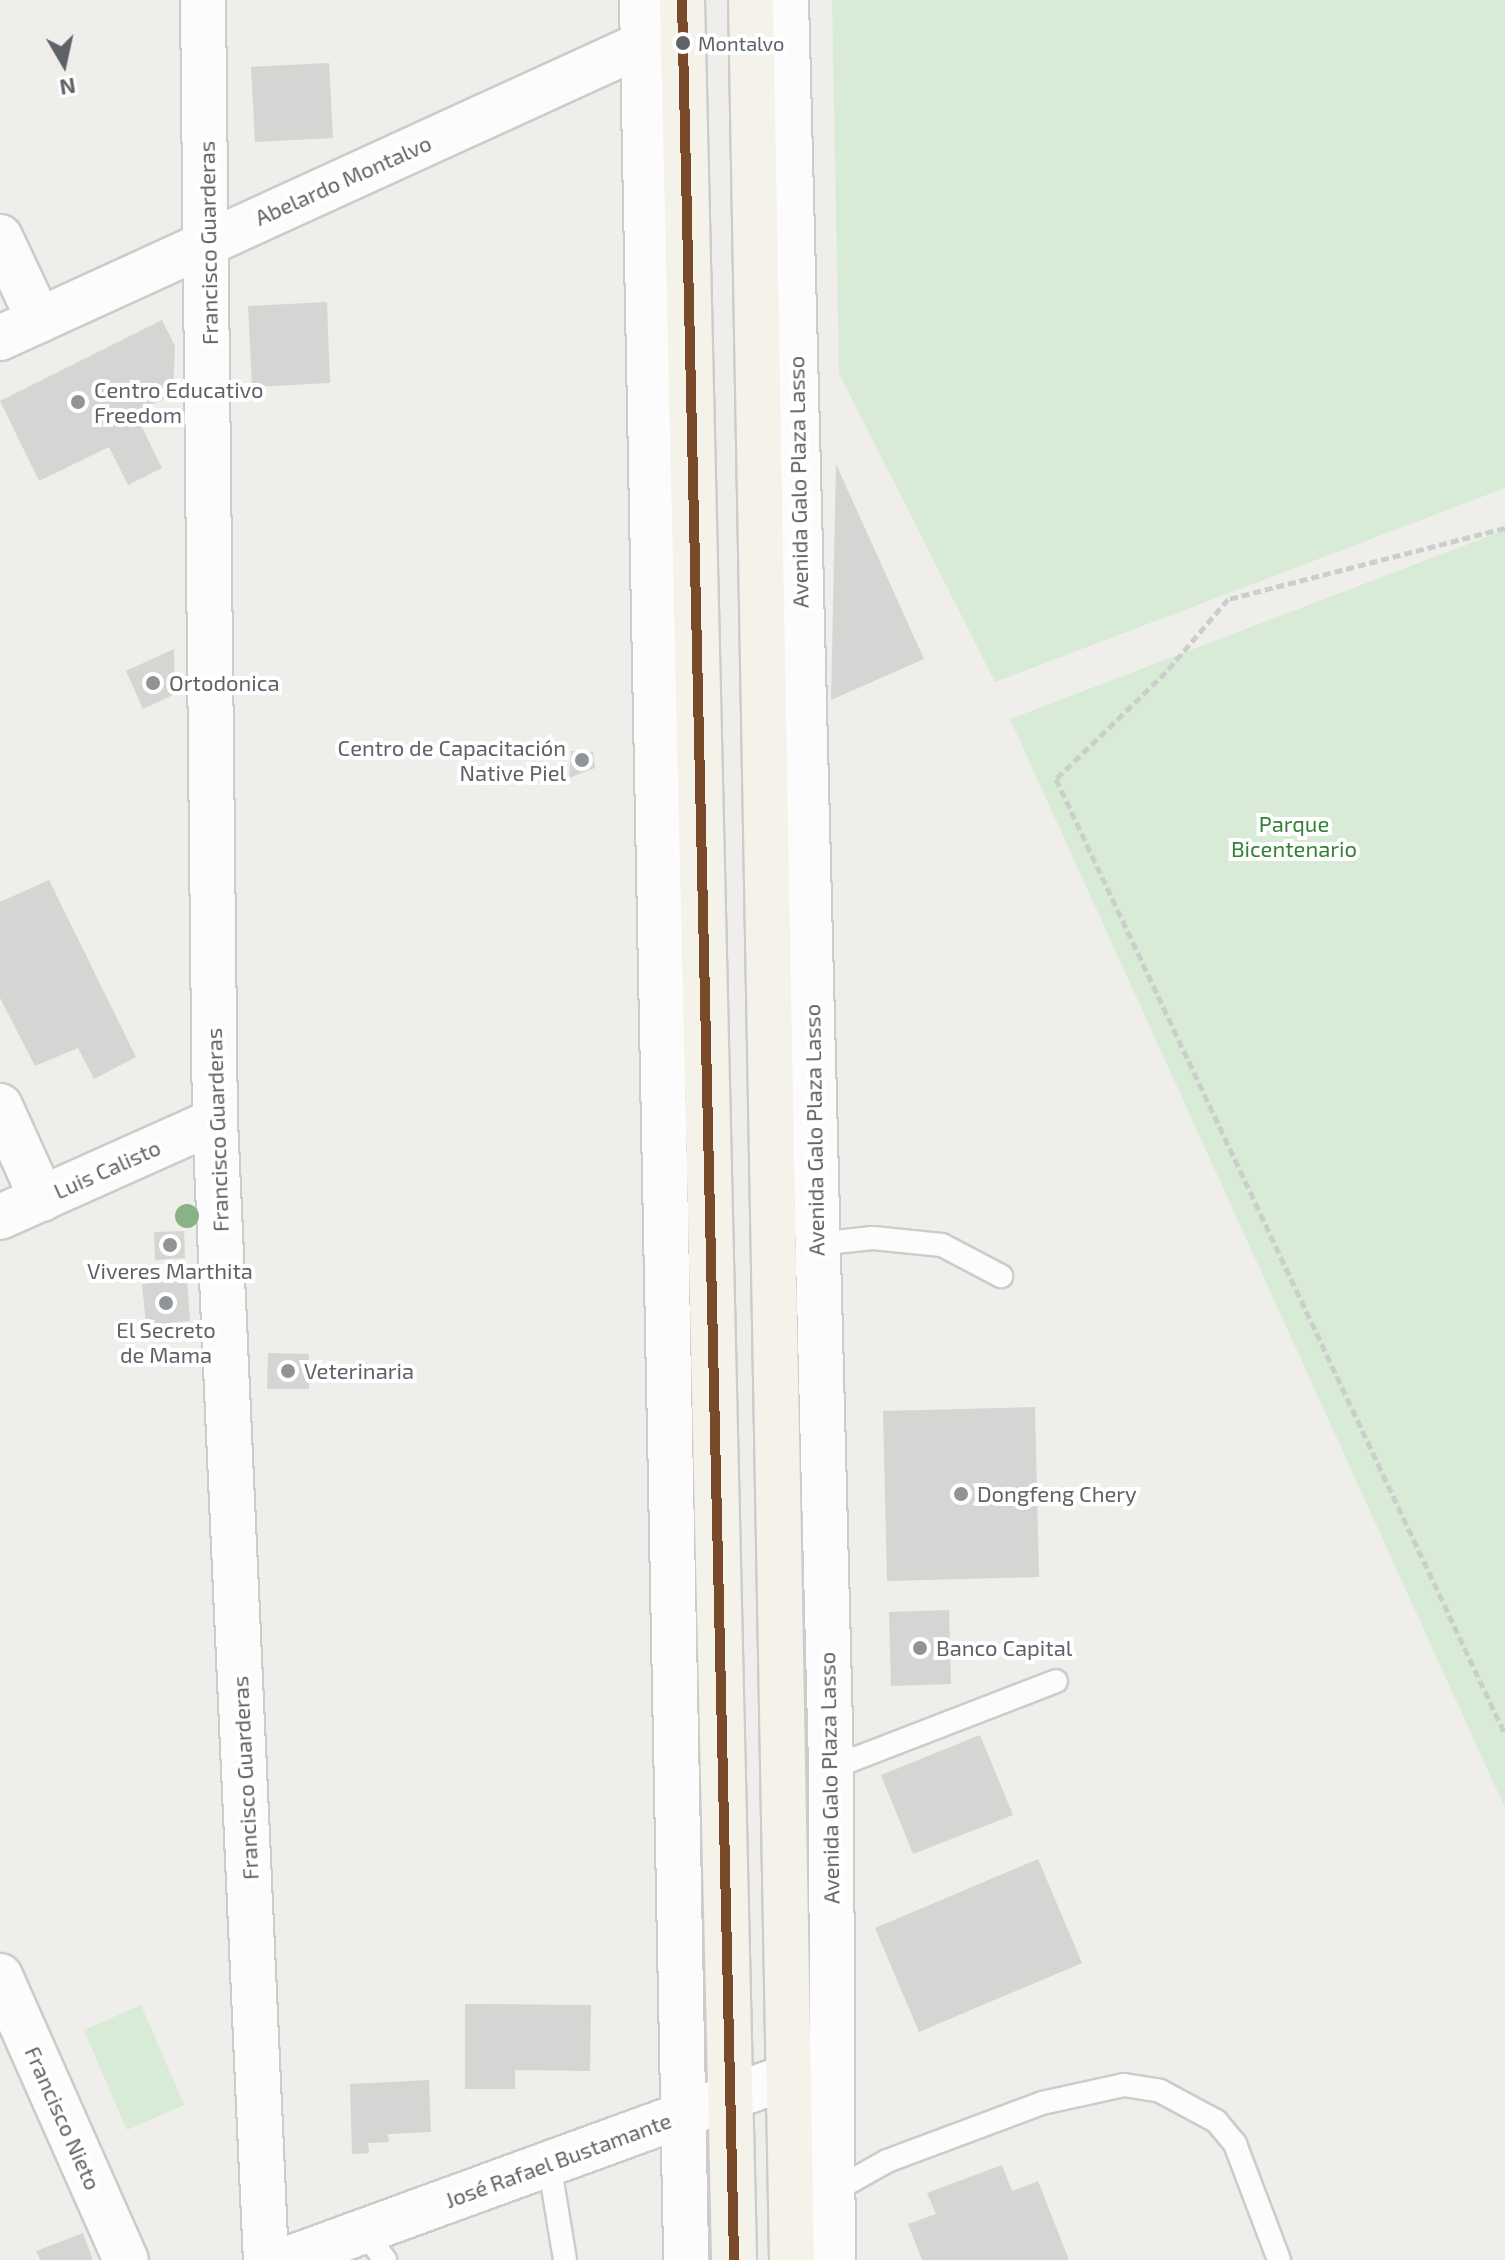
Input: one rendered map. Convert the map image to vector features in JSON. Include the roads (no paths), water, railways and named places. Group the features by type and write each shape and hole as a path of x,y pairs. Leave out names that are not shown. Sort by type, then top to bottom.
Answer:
{"main road":[{"name":"Francisco Guarderas","path":"203,0 210,241 215,1121 266,2260"},
{"path":"642,0 686,2260"},
{"path":"682,0 734,2260"},
{"name":"Avenida Galo Plaza Lasso","path":"751,0 792,2260"},
{"name":"Avenida Galo Plaza Lasso","path":"786,0 831,1768 833,2260"},
{"name":"Abelardo Montalvo","path":"0,338 643,44"},
{"path":"0,237 39,320"},
{"path":"0,1106 42,1199"},
{"name":"Luis Calisto","path":"0,1217 215,1121"},
{"name":"Francisco Nieto","path":"0,1976 126,2260"},
{"name":"José Rafael Bustamante","path":"285,2260 374,2246 549,2163 732,2095 790,2078 832,2060"}],"lane":[{"path":"817,1244 873,1238 942,1245 1001,1276"},
{"path":"831,1768 1056,1681"},
{"path":"832,2192 887,2161 1042,2103 1124,2085 1148,2089 1216,2121 1235,2144 1279,2260"},
{"path":"549,2163 565,2260"}],"place":[{"name":"Montalvo","path":"683,43"},
{"name":"Centro Educativo Freedom","path":"78,402"},
{"name":"Ortodonica","path":"153,683"},
{"name":"Centro de Capacitación Native Piel","path":"582,760"},
{"name":"Viveres Marthita","path":"170,1245"},
{"name":"El Secreto de Mama","path":"166,1303"},
{"name":"Veterinaria","path":"288,1371"},
{"name":"Dongfeng Chery","path":"961,1494"},
{"name":"Banco Capital","path":"920,1648"}],"park label":[{"name":"Parque Bicentenario","path":"1294,836"}]}
